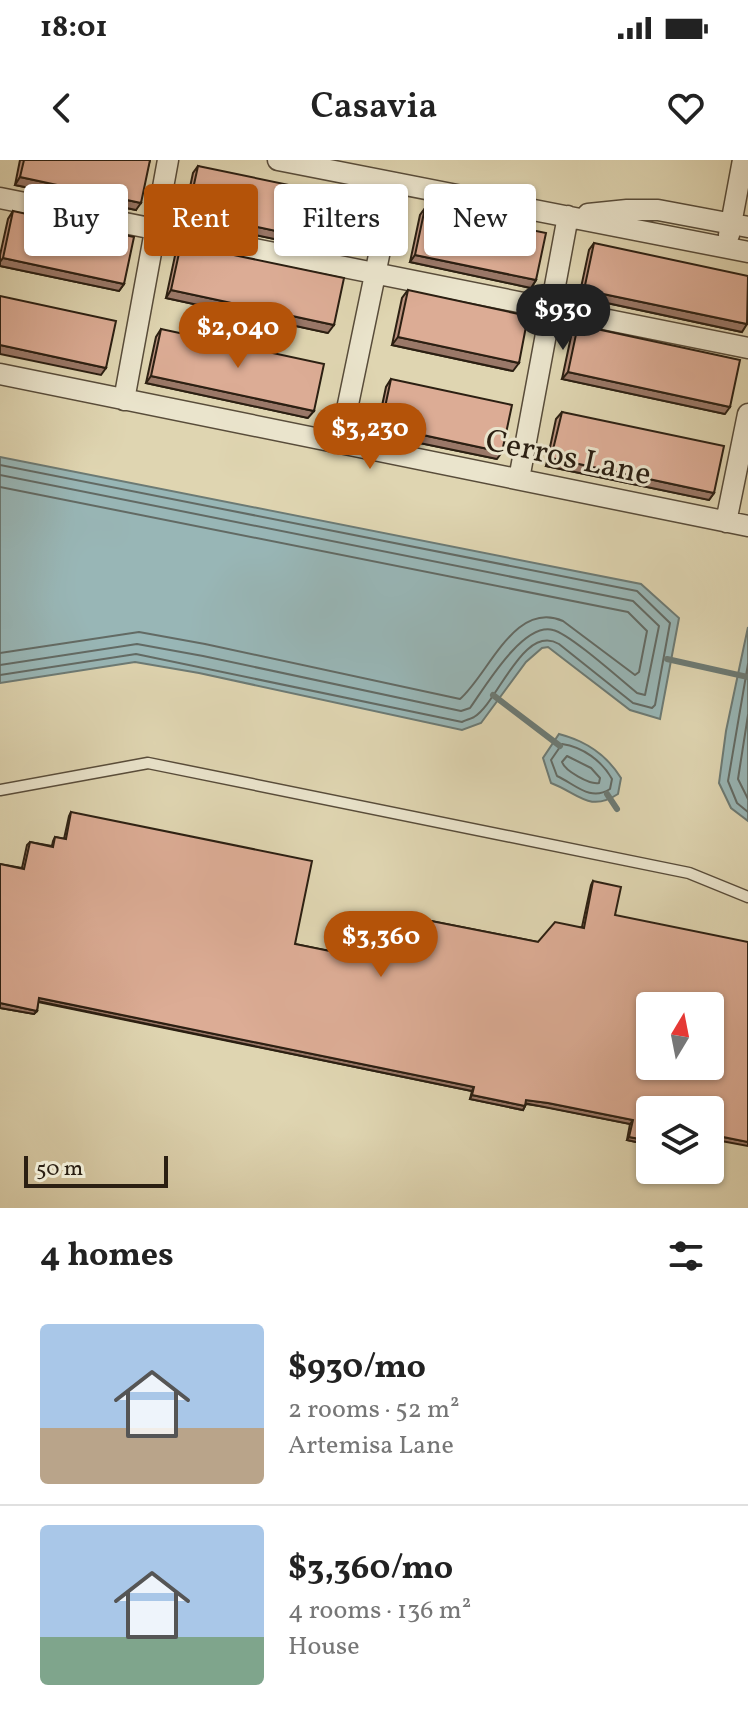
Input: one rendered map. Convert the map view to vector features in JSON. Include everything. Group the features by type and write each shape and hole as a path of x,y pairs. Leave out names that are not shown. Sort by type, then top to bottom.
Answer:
{"street":[{"path":"163,184 168,160"},
{"path":"727,247 740,225 743,160"},
{"path":"285,161 748,252"},
{"path":"340,443 394,183"},
{"path":"0,198 144,227"},
{"path":"568,216 658,210 740,225"},
{"path":"519,479 568,216"},
{"path":"258,250 748,348"},
{"path":"124,400 149,256"},
{"name":"Cerros Lane","path":"0,374 748,526"},
{"path":"726,522 748,414"}],"lane":[{"path":"0,790 148,763 689,873 748,897"}],"water":[{"path":"0,457 641,584 679,618 660,719 630,710 548,647 542,648 526,662 481,723 462,730 135,662 0,683"},
{"path":"748,627 748,821 731,808 719,783 726,731"},
{"path":"559,734 587,745 609,762 621,778 618,794 591,802 551,783 543,758"}],"building":[{"path":"24,160 150,160 141,203 128,200 128,184 53,184 20,177"},
{"path":"198,166 284,184 274,184 274,230 258,227 258,184 194,184"},
{"path":"13,211 24,213 24,256 128,256 128,236 134,237 124,284 3,258"},
{"path":"424,213 424,256 536,256 536,231 546,233 536,280 415,255"},
{"path":"594,243 748,276 747,324 584,290"},
{"path":"178,256 239,256 344,278 334,325 171,290"},
{"path":"408,290 528,316 519,363 398,337"},
{"path":"0,296 116,321 106,368 0,345"},
{"path":"578,325 740,360 730,407 568,372"},
{"path":"161,329 324,364 314,411 151,376"},
{"path":"391,379 512,405 502,452 381,426"},
{"path":"562,412 724,446 714,493 551,458"},
{"path":"71,812 312,861 295,944 360,957 366,926 417,936 421,919 538,942 555,922 584,928 593,881 621,887 615,915 748,942 748,1142 724,1137 724,1096 636,1096 636,1138 629,1137 633,1120 526,1100 525,1106 472,1095 474,1087 39,998 37,1011 0,1003 0,864 24,869 30,842 53,847 55,837 66,839"}],"waterway":[{"path":"667,659 748,677"},
{"path":"493,695 560,746"},
{"path":"607,794 617,809"}]}
